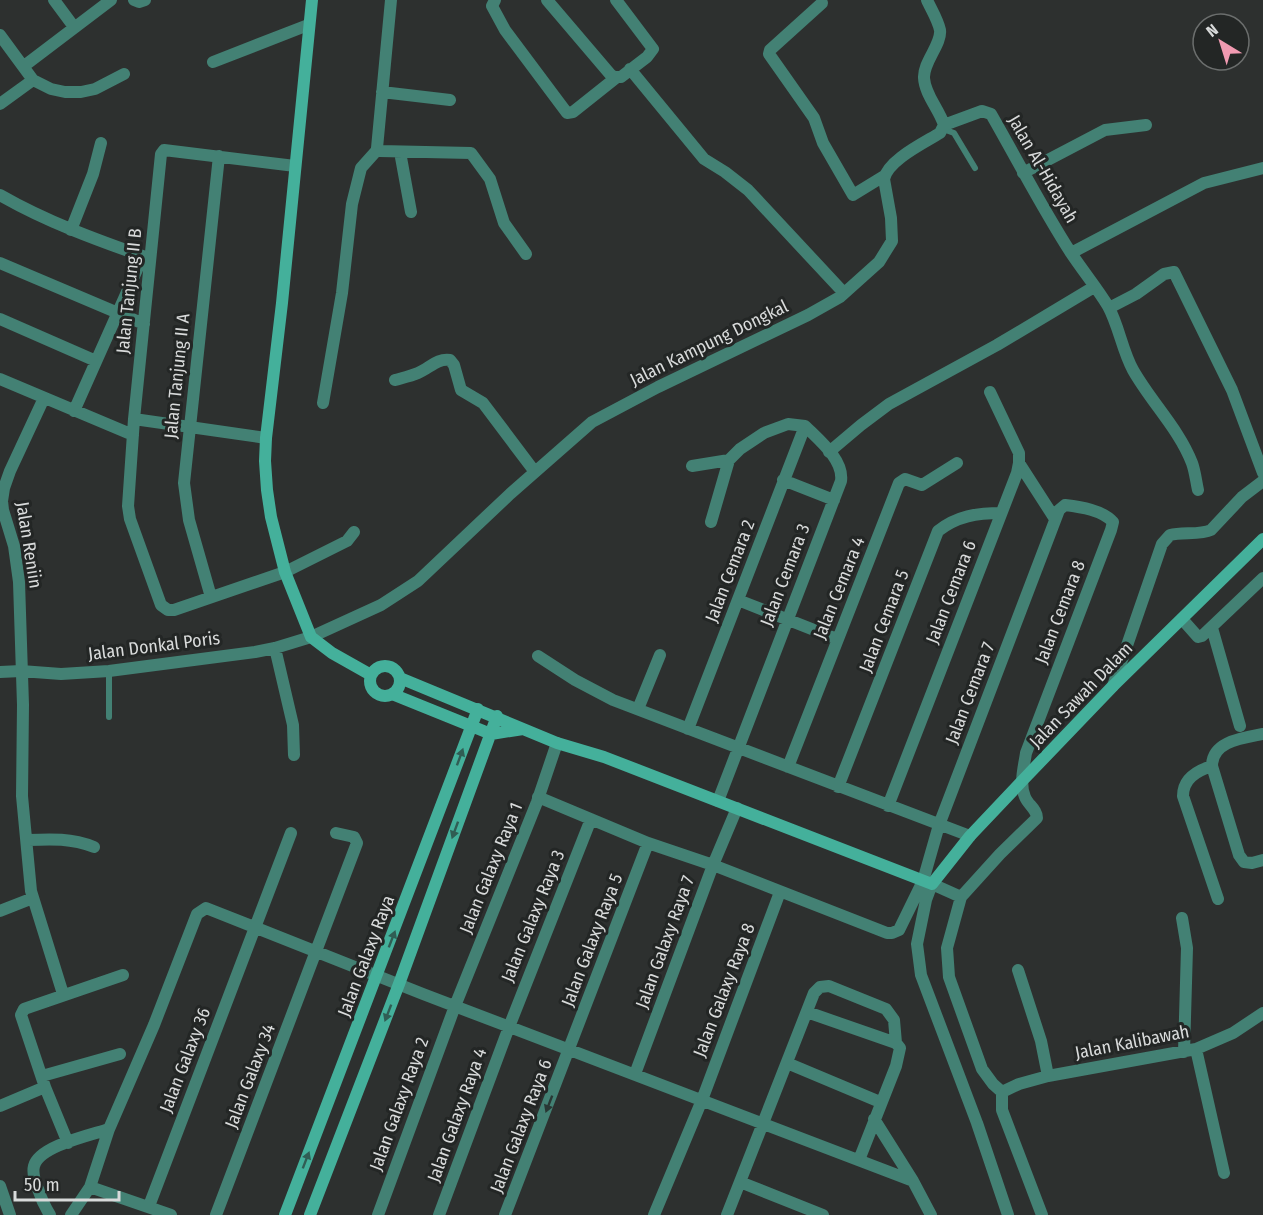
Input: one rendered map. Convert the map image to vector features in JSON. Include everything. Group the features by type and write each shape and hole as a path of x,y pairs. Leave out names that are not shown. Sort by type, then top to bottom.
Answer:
{"street":[{"path":"54,0 74,27"},
{"path":"24,66 111,0"},
{"path":"134,0 136,2 145,0"},
{"path":"312,0 267,438 265,461 267,490 285,572 311,637 371,675"},
{"path":"324,403 342,293 352,204 361,168 378,149 391,0"},
{"path":"495,0 492,6 505,30 567,113 573,112 617,77 621,77 647,57 653,49 616,0"},
{"path":"548,0 605,69 617,77"},
{"path":"822,3 770,50 769,54 814,118 823,143 853,195 884,176 892,164 940,133 943,127 924,79 925,68 940,36 938,25 927,0"},
{"path":"213,62 308,25"},
{"path":"0,34 33,80 58,91 81,92 95,89 124,74"},
{"path":"630,69 704,159 748,190 844,293"},
{"path":"0,104 33,80"},
{"path":"382,92 450,100"},
{"name":"Jalan Al-Hidayah","path":"943,127 982,111 991,114 1071,253 1109,308 1123,351 1131,367 1178,436 1193,465 1198,490"},
{"path":"1023,173 1105,130 1146,125"},
{"path":"71,230 93,174 101,143"},
{"path":"378,149 400,152 471,153 490,179 504,223 526,254"},
{"name":"Jalan Tanjung II B","path":"219,156 164,150 160,156 146,258 144,324 128,506 130,519 161,605 165,610 174,610 285,572 347,541 354,532"},
{"path":"400,152 411,212"},
{"path":"219,156 295,166"},
{"name":"Jalan Tanjung II A","path":"211,597 184,496 189,427 219,156"},
{"path":"1071,253 1204,183 1263,168"},
{"name":"Jalan Kampung Dongkal","path":"311,637 381,605 418,581 592,422 658,387 808,315 844,293 879,262 892,241 891,218 884,176"},
{"path":"0,195 24,209 71,230 146,258 116,314 74,411"},
{"path":"0,263 144,324"},
{"path":"1109,308 1136,294 1164,274 1174,272 1232,390 1263,473"},
{"path":"829,452 861,424 889,404 997,345 1094,287"},
{"path":"0,320 96,361"},
{"path":"394,380 418,373 435,362 450,360 454,365 461,390 483,403 535,472"},
{"path":"0,379 133,435"},
{"path":"990,392 1019,453 1019,463 1055,519"},
{"name":"Jalan Reniin","path":"44,398 10,471 2,501 14,546 19,582 22,796 33,898 63,994"},
{"path":"134,419 267,438"},
{"path":"711,522 729,460 740,449 764,433 788,424 806,426"},
{"name":"Jalan Cemara 3","path":"718,801 843,472 806,426"},
{"name":"Jalan Cemara 2","path":"688,729 783,480 806,426"},
{"path":"692,465 729,460"},
{"name":"Jalan Cemara 4","path":"788,767 899,483 905,479 922,484 957,463"},
{"name":"Jalan Cemara 6","path":"888,806 1011,490 1019,463"},
{"path":"783,480 834,500"},
{"path":"1113,686 1162,544 1170,535 1211,531 1242,496 1263,481"},
{"name":"Jalan Cemara 8","path":"1022,781 1026,753 1113,525 1112,520 1101,513 1072,506 1062,507 1055,519"},
{"name":"Jalan Cemara 5","path":"838,787 938,531 964,516 1001,513"},
{"name":"Jalan Cemara 7","path":"931,884 939,825 1055,519"},
{"name":"Jalan Sawah Dalam","path":"931,884 970,836 1113,686 1184,622 1263,539"},
{"path":"1184,622 1197,637 1202,636 1263,578"},
{"path":"738,600 837,639"},
{"path":"1212,628 1240,726"},
{"name":"Jalan Donkal Poris","path":"0,672 61,674 109,671 188,662 274,648 311,637"},
{"path":"274,648 293,725 294,755"},
{"path":"638,709 660,655"},
{"path":"538,656 575,680 613,700 970,836"},
{"path":"392,694 399,686 400,678 397,672 391,667 383,666 376,669 371,675 370,682 373,690 379,694 392,694 491,734 523,729"},
{"path":"400,678 497,716 557,743 604,758 718,801 956,895"},
{"name":"Jalan Galaxy Raya","path":"285,1215 478,709"},
{"path":"310,1215 399,984 497,716"},
{"path":"1263,734 1225,744 1216,751 1212,758 1212,766 1239,855 1244,862 1252,863 1263,860"},
{"name":"Jalan Galaxy Raya 1","path":"455,1006 538,797 557,743"},
{"path":"1212,766 1186,781 1183,796 1218,899"},
{"path":"1022,781 1025,798 1037,813 1035,821 956,895 947,948 949,977 982,1069 1002,1092 1002,1110 1042,1215"},
{"path":"538,797 648,843 713,865 892,933 899,930 931,884"},
{"name":"Jalan Galaxy Raya 7","path":"635,1074 736,808"},
{"name":"Jalan Galaxy Raya 3","path":"509,1027 591,819"},
{"name":"Jalan Galaxy 36","path":"149,1206 291,832"},
{"name":"Jalan Galaxy 34","path":"216,1215 357,843 354,837 336,833"},
{"path":"27,840 62,838 94,847"},
{"name":"Jalan Galaxy Raya 5","path":"570,1050 648,843"},
{"path":"931,884 917,944 921,975 977,1123 1008,1215"},
{"name":"Jalan Galaxy Raya 8","path":"654,1215 702,1100 780,892"},
{"path":"0,911 33,898"},
{"path":"71,1215 90,1187 109,1129 154,1025 197,914 206,908 509,1027 913,1181"},
{"path":"1182,918 1187,948 1190,1051 1224,1173"},
{"path":"1018,970 1041,1041 1048,1076"},
{"path":"68,1143 21,1015 30,1005 123,975"},
{"path":"727,1215 814,993 820,987 829,986 886,1009 894,1020 896,1043"},
{"name":"Jalan Galaxy Raya 2","path":"378,1215 455,1006"},
{"path":"807,1012 896,1043 900,1048 899,1056 859,1160"},
{"name":"Jalan Kalibawah","path":"1002,1092 1019,1084 1048,1076 1190,1051 1233,1034 1263,1013"},
{"name":"Jalan Galaxy Raya 4","path":"439,1215 509,1027"},
{"name":"Jalan Galaxy Raya 6","path":"506,1215 570,1050"},
{"path":"0,1106 44,1082 120,1054"},
{"path":"787,1063 880,1102"},
{"path":"874,1119 913,1181 931,1215"},
{"path":"50,1215 34,1179 36,1161 46,1152 109,1129"},
{"path":"740,1182 823,1215"},
{"path":"0,1186 10,1215"},
{"path":"90,1187 171,1215"}],"lane":[{"path":"943,127 954,133 975,168"},
{"path":"109,671 109,717"}]}
